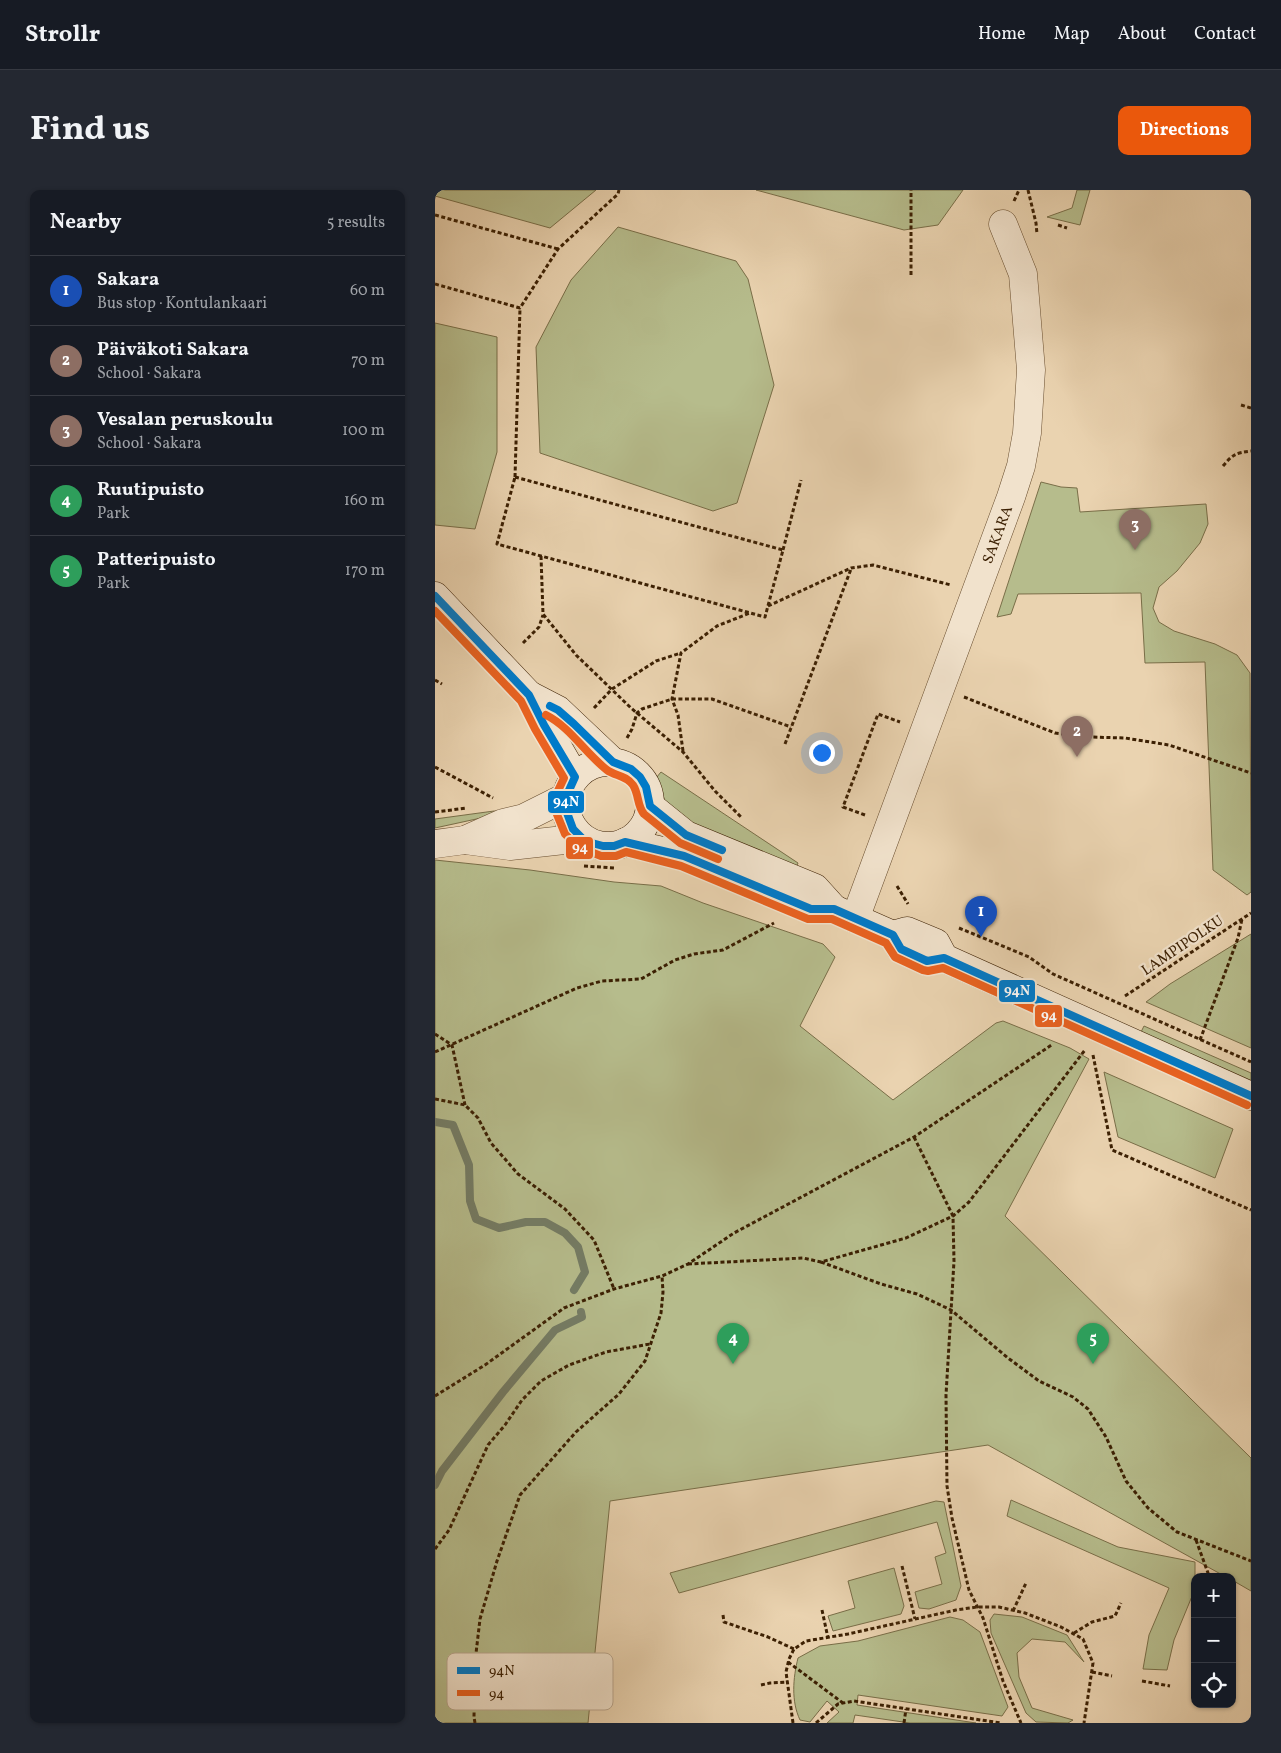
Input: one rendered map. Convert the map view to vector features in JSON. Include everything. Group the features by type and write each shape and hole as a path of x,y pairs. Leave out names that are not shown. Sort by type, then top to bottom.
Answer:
{"main road":[{"name":"SAKARA","path":"845,914 1011,497 1021,466 1029,421 1031,370 1023,274 1003,224"},
{"path":"435,596 529,695 544,725 553,738 570,787 566,810 573,829 582,838 603,846 614,846 625,842 635,836 643,827 650,806 646,787 640,777 631,769 613,762 602,762 591,765 581,771 570,787 524,818 503,823 465,840"},
{"path":"529,695 558,710 613,762"},
{"path":"650,806 686,835 815,888 845,914"},
{"path":"435,844 465,840 510,846 582,838"},
{"path":"625,842 685,856 811,909 845,914 893,935 901,949 927,961 944,958 1251,1096"}],"path":[{"path":"619,190 618,194 558,249 520,308 515,477 497,544 765,617 801,480"},
{"path":"911,190 911,275"},
{"path":"435,215 558,249"},
{"path":"1058,225 1067,228"},
{"path":"435,284 520,308"},
{"path":"1241,405 1251,408"},
{"path":"1223,466 1237,453 1251,451"},
{"path":"515,477 783,550"},
{"path":"523,643 539,627 543,614 541,556"},
{"path":"767,606 851,568 873,565 945,583 956,588"},
{"path":"785,744 851,568"},
{"path":"593,709 612,689 655,661 681,653 717,626 750,613"},
{"path":"543,614 576,655 637,713 683,752 715,791 742,818"},
{"path":"681,653 672,699 678,715 683,752"},
{"path":"435,680 442,684"},
{"path":"961,696 1055,733 1125,738 1169,745 1251,773"},
{"path":"627,738 637,713 642,709 672,699 712,698 791,727"},
{"path":"869,817 843,807 878,714 905,724"},
{"path":"435,767 495,799"},
{"path":"579,866 623,869"},
{"path":"894,883 909,906"},
{"name":"LAMPIPOLKU","path":"1125,996 1251,913"},
{"path":"1200,1040 1238,938 1242,918"},
{"path":"435,1052 577,988 602,981 641,979 675,960 694,954 723,950 777,921"},
{"path":"958,927 1029,958 1053,974 1251,1062"},
{"path":"435,1034 452,1045 465,1105 478,1118 491,1143 518,1174 565,1209 594,1240 614,1290"},
{"path":"435,1396 485,1365 564,1308 614,1290 662,1276 687,1264 734,1233 914,1137 1053,1044"},
{"path":"821,1262 906,1238 953,1216 969,1202 1086,1049"},
{"path":"1093,1052 1112,1150 1251,1210"},
{"path":"435,1099 465,1105"},
{"path":"914,1137 953,1216 954,1261 946,1395 947,1486 952,1518 969,1590 1021,1723"},
{"path":"687,1264 803,1258 821,1262 881,1284 917,1294 951,1310 1039,1381 1073,1397 1088,1409 1106,1437 1126,1481 1148,1508 1177,1532 1251,1561"},
{"path":"476,1653 481,1619 497,1560 520,1495 576,1432 619,1394 645,1361 661,1313 662,1276"},
{"path":"435,1549 449,1530 488,1445 505,1425 522,1400 541,1381 569,1365 606,1352 650,1344"},
{"path":"1196,1540 1208,1573"},
{"path":"902,1566 915,1619"},
{"path":"1013,1610 1026,1583"},
{"path":"1074,1633 1092,1622 1115,1616 1121,1603"},
{"path":"793,1723 786,1672 794,1649 806,1641 828,1638 956,1610 977,1607 999,1607 1025,1613 1074,1633 1083,1639 1093,1663 1084,1723"},
{"path":"822,1610 828,1638"},
{"path":"723,1615 724,1622 768,1637 794,1649"},
{"path":"788,1662 843,1703"},
{"path":"1092,1672 1112,1676"},
{"path":"1142,1681 1170,1686"},
{"path":"761,1685 787,1682"},
{"path":"816,1723 838,1704 854,1701 1001,1723"},
{"path":"904,1723 906,1709"},
{"path":"474,1710 475,1723"}],"green space":[{"path":"435,190 596,190 550,228 435,196"},
{"path":"756,190 963,190 938,225 904,230"},
{"path":"1077,190 1090,190 1080,225 1047,217 1072,208"},
{"path":"618,227 736,261 748,279 774,385 737,503 713,511 540,453 536,347 571,280"},
{"path":"435,323 497,337 497,452 475,529 435,525"},
{"path":"1041,482 1061,487 1077,488 1080,512 1206,504 1208,524 1200,543 1177,571 1159,587 1153,608 1159,622 1174,631 1215,644 1237,655 1250,673 1251,892 1247,895 1213,870 1205,662 1145,663 1141,593 1018,594 1011,614 997,617"},
{"path":"661,772 798,863 795,870 696,834 669,811 656,778"},
{"path":"494,811 504,813 435,828 435,819"},
{"path":"435,860 661,886 703,903 823,944 835,957 800,1026 893,1100 996,1023 1003,1021 1070,1048 1089,1059 1005,1216 1251,1458 1251,1591 1236,1582 1236,1573 1219,1573 988,1445 610,1501 595,1653 447,1653 447,1710 589,1710 588,1723 435,1723"},
{"path":"1251,934 1251,1048 1146,1002 1170,984"},
{"path":"1144,1026 1251,1073 1251,1082 1140,1034"},
{"path":"1104,1072 1233,1129 1215,1178 1118,1137"},
{"path":"1011,1500 1118,1547 1195,1562 1195,1573 1191,1573 1191,1599 1174,1640 1167,1670 1143,1669 1149,1635 1169,1588 1007,1516"},
{"path":"936,1501 944,1502 961,1586 956,1600 929,1609 919,1608 915,1592 942,1584 935,1557 946,1553 937,1522 679,1593 670,1573"},
{"path":"894,1568 904,1606 901,1614 833,1631 828,1616 855,1608 848,1581"},
{"path":"994,1614 1022,1617 1067,1635 1084,1662 1065,1642 1032,1639 1017,1653 1019,1677 1032,1708 1073,1720 1068,1723 1036,1722 1026,1713 991,1633 990,1620"},
{"path":"950,1617 963,1620 980,1632 1008,1707 1002,1716 858,1695 857,1705 976,1723 910,1723 855,1715 853,1723 827,1723 839,1712 827,1701 810,1722 800,1720 794,1697 798,1658 820,1646 858,1641"}],"waterway":[{"path":"435,1122 453,1125 469,1165 470,1201 476,1219 499,1228 526,1222 545,1222 565,1233 578,1247 585,1272 574,1290"},
{"path":"435,1485 442,1471 503,1392 555,1330 582,1317 581,1312"}],"transit line":[{"name":"94N","path":"435,596 529,695 544,725 575,777 566,797 566,810 573,829 582,838 603,846 614,846 625,842 684,856 811,909 834,909 893,935 901,949 927,961 944,958 1251,1096"},
{"name":"94","path":"435,611 521,701 564,778 556,795 556,812 565,834 578,847 601,856 616,856 626,852 681,866 808,919 832,919 886,943 895,957 923,970 943,968 1247,1105"},
{"name":"94N","path":"550,706 558,710 574,724 613,762 631,769 640,777 646,787 650,806 686,835 722,850"},
{"name":"94","path":"546,715 563,726 607,770 624,777 633,785 644,814 680,843 718,859"}],"place":[{"name":"Vesalan peruskoulu","path":"1135,550"},
{"name":"Päiväkoti Sakara","path":"1077,757"},
{"name":"Sakara","path":"981,937"},
{"name":"Ruutipuisto","path":"733,1364"},
{"name":"Patteripuisto","path":"1093,1364"}]}
